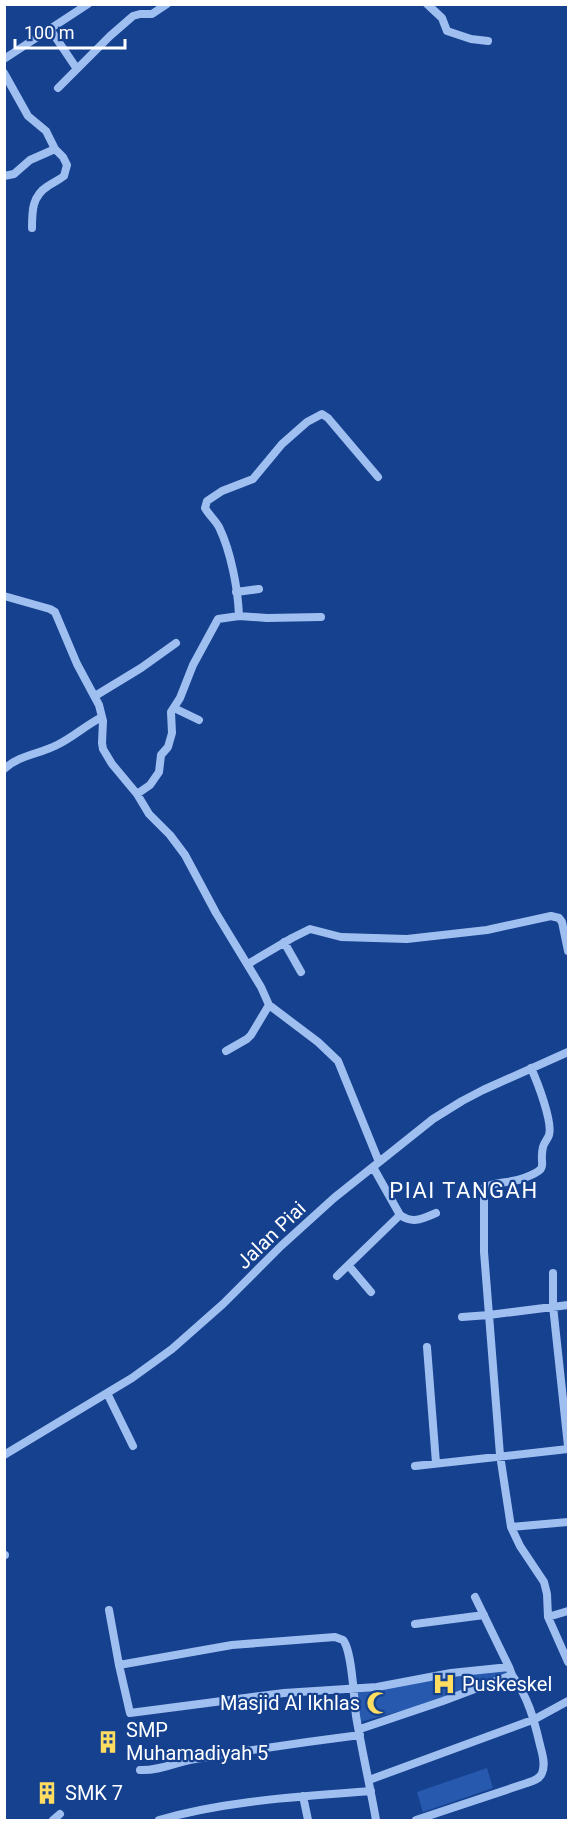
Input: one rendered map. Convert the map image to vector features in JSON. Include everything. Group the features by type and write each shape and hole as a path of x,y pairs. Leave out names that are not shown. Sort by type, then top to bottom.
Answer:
{"street":[{"path":"4,59 88,4"},
{"path":"58,88 133,16 153,14 167,4"},
{"path":"427,4 442,18 447,32 488,41"},
{"path":"50,29 77,69"},
{"path":"4,74 28,116 46,131 55,149 65,161 67,169 61,179 47,186 35,199 32,210 32,228"},
{"path":"4,177 14,174 30,160 55,149"},
{"path":"239,616 236,592 222,536 216,521 205,508 212,496 253,479 282,444 307,422 322,414 328,418 378,477"},
{"path":"236,592 259,589"},
{"path":"4,596 55,612 77,664 95,696 102,717 103,749 112,764 137,794 149,814 170,835 185,855 269,1005 318,1042 338,1061 376,1165 400,1215 413,1221 436,1213"},
{"path":"137,794 150,785 159,772 161,755 168,747 172,733 171,712 180,698 215,622 222,617 239,616 321,617"},
{"path":"95,696 176,643"},
{"path":"174,708 199,720"},
{"path":"4,769 18,759 56,746 102,717"},
{"path":"248,964 310,929 341,937 419,939 487,930 551,916 562,922 568,951"},
{"path":"284,942 301,972"},
{"path":"226,1051 247,1039 259,1024 269,1005"},
{"name":"Jalan Piai","path":"4,1455 132,1378 172,1349 348,1186 450,1108 483,1090 568,1052"},
{"path":"531,1068 540,1089 550,1134 543,1146 543,1165 540,1170 523,1178 488,1185 484,1188 484,1252 500,1455 511,1527 520,1546 544,1582 548,1617 568,1662"},
{"path":"337,1276 400,1215"},
{"path":"349,1266 371,1292"},
{"path":"415,1466 568,1447 553,1306 553,1272"},
{"path":"462,1317 568,1305"},
{"path":"427,1347 436,1463"},
{"path":"107,1393 133,1446"},
{"path":"511,1527 568,1522"},
{"path":"416,1821 537,1779 543,1772 544,1763 535,1719 475,1597"},
{"path":"109,1610 130,1713 284,1693 378,1687 451,1673 511,1671"},
{"path":"548,1617 568,1611"},
{"path":"415,1624 484,1615"},
{"path":"119,1665 232,1645 335,1638 343,1640 346,1644 376,1821"},
{"path":"140,1770 162,1768 186,1760 360,1732 443,1701 511,1671"},
{"path":"369,1780 535,1719 568,1701"},
{"path":"159,1821 205,1808 303,1796 371,1791"},
{"path":"303,1796 308,1821"}],"shaded area":[{"path":"507,1669 515,1680 360,1722 355,1693"},
{"path":"487,1768 493,1788 423,1812 417,1792"}],"place":[{"name":"Puskeskel","path":"444,1684"},
{"name":"Masjid Al Ikhlas","path":"378,1703"},
{"name":"SMP Muhamadiyah 5","path":"108,1742"},
{"name":"SMK 7","path":"47,1793"}],"district":[{"name":"PIAI TANGAH","path":"464,1190"}]}
